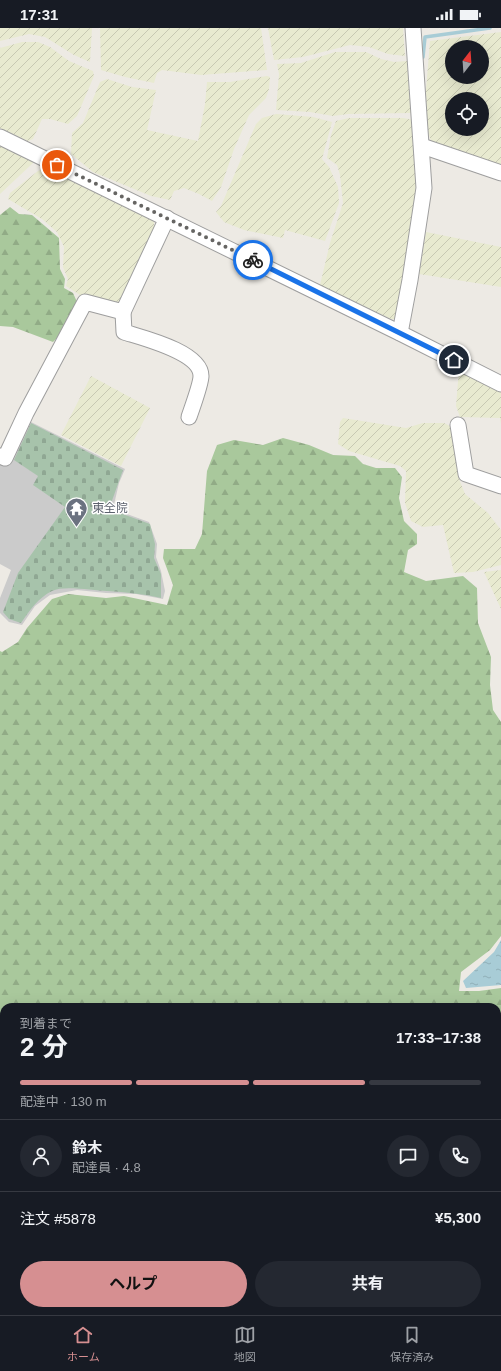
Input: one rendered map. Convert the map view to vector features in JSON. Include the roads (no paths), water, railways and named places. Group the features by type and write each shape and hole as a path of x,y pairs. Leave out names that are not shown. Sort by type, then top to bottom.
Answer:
{"street":[{"path":"400,333 410,280 424,188 413,28"},
{"path":"0,137 501,384"},
{"path":"422,146 501,173"},
{"path":"167,218 123,312 124,332 168,347 187,357 197,365 201,376 189,418"},
{"path":"0,456 5,458 26,413 85,302 123,312"},
{"path":"458,425 466,474 501,486"}],"water":[{"path":"501,940 501,985 466,988 463,981 494,952"}],"waterway":[{"path":"423,57 425,37 490,28"}],"place":[{"name":"東全院","path":"76,528"}]}
